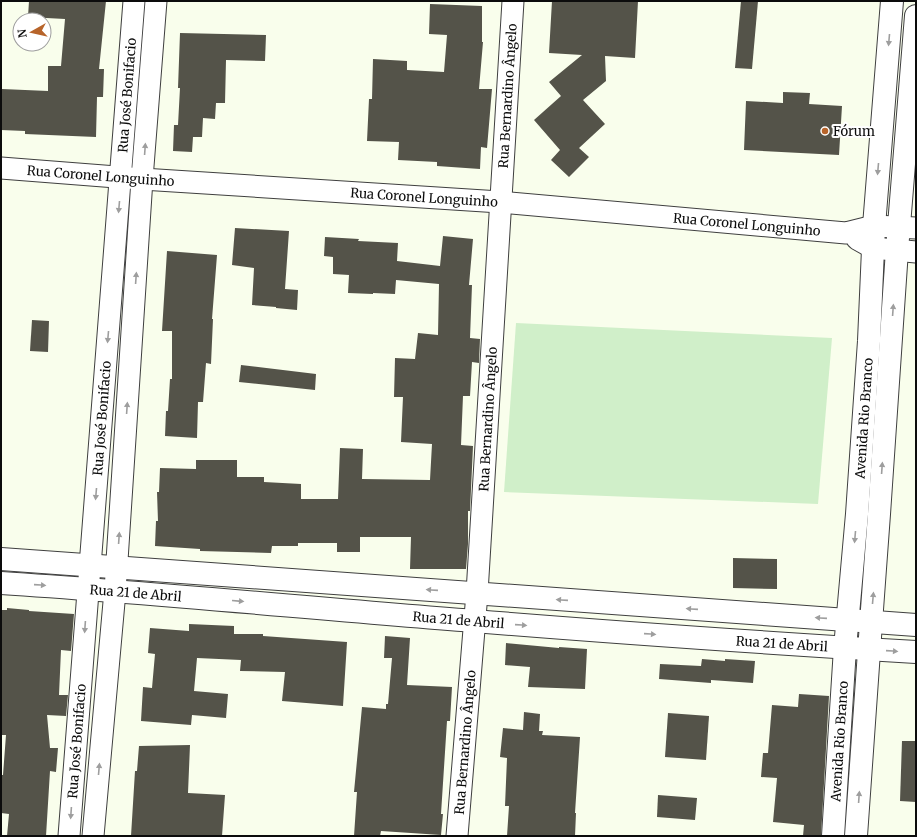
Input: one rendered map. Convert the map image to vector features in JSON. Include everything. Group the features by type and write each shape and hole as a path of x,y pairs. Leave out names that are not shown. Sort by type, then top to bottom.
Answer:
{"street":[{"name":"Rua José Bonifacio","path":"69,836 134,1"},
{"name":"Rua José Bonifacio","path":"93,836 117,567 142,179 156,1"},
{"name":"Rua Bernardino Ângelo","path":"457,836 477,594 513,1"},
{"name":"Avenida Rio Branco","path":"833,835 845,648 857,514 869,341 874,226 892,1"},
{"name":"Avenida Rio Branco","path":"856,836 890,342 906,251 916,16"},
{"name":"Rua Coronel Longuinho","path":"1,168 121,178 500,202 846,233 874,226 907,227"},
{"name":"Rua Coronel Longuinho","path":"846,233 873,248 906,251"},
{"path":"869,341 890,342"},
{"path":"857,514 879,514"},
{"name":"Rua 21 de Abril","path":"1,559 916,626"},
{"path":"204,598 205,574"},
{"name":"Rua 21 de Abril","path":"1,583 88,588 475,622 916,652"},
{"path":"372,613 376,586"},
{"path":"833,835 856,836"}],"green space":[{"path":"516,323 832,338 818,504 504,492"}],"building":[{"path":"29,1 106,1 99,69 104,69 103,97 97,97 96,137 25,134 25,131 1,130 2,89 48,91 48,66 61,66 65,19 52,18 52,12 28,12"},
{"path":"552,1 638,1 635,58 605,56 606,81 583,100 605,124 579,148 589,157 569,177 551,160 560,150 534,120 561,96 549,82 582,55 549,53"},
{"path":"741,1 758,1 752,69 735,68"},
{"path":"430,4 482,6 483,42 479,89 492,89 487,148 481,147 480,169 437,166 437,162 398,160 399,142 367,141 369,99 372,99 373,59 407,61 407,70 444,72 447,35 429,34"},
{"path":"180,33 266,35 265,61 226,60 225,103 216,103 215,119 203,118 202,137 193,137 192,152 173,151 174,125 178,125"},
{"path":"783,92 810,93 809,104 842,106 839,155 744,150 746,101 783,103"},
{"path":"235,228 289,231 285,289 298,290 297,310 252,305 254,268 232,265"},
{"path":"443,236 473,239 469,285 472,285 470,338 480,339 479,363 472,362 470,396 463,396 461,445 473,446 470,511 468,511 466,569 410,569 411,537 360,537 360,552 337,552 337,543 298,543 298,546 272,546 271,553 200,551 200,549 155,546 156,521 158,521 157,492 159,492 160,468 196,469 196,460 237,460 237,477 264,477 264,482 301,484 301,499 338,499 340,448 363,449 362,479 430,480 432,444 401,442 403,397 394,397 395,358 415,359 418,333 438,335 439,284 396,280 395,294 348,293 349,275 333,274 333,257 324,256 325,237 359,239 358,241 398,243 397,261 440,266"},
{"path":"167,251 217,255 212,319 211,364 206,363 203,402 198,402 197,438 165,436 166,411 168,411 170,379 172,379 172,331 162,331"},
{"path":"32,320 49,321 48,352 30,351"},
{"path":"241,365 316,374 315,390 239,382"},
{"path":"733,558 777,559 777,589 733,588"},
{"path":"7,608 74,614 71,651 61,650 59,695 68,695 66,716 47,715 50,748 58,748 56,772 50,771 46,836 7,836 9,814 1,813 1,775 3,775 6,735 1,735 1,610 7,610"},
{"path":"189,624 234,626 234,634 263,634 263,636 347,642 343,706 282,701 285,672 240,671 241,660 197,658 194,691 228,694 226,718 192,715 191,725 141,721 143,687 152,688 155,654 148,653 150,628 189,631"},
{"path":"385,636 410,638 407,685 452,687 450,721 447,721 441,835 381,831 380,836 354,836 357,792 354,792 362,707 386,709 386,704 388,704 392,658 384,658"},
{"path":"506,643 587,649 585,689 528,687 530,667 505,665"},
{"path":"702,659 755,661 753,683 711,680 711,683 659,679 660,664 701,666"},
{"path":"799,694 829,696 821,836 803,836 804,825 773,822 777,778 761,777 763,753 768,753 772,705 798,707"},
{"path":"524,712 540,714 539,731 543,731 542,735 580,737 575,836 507,836 509,806 505,806 507,758 500,757 503,728 523,730"},
{"path":"668,713 709,716 706,760 665,757"},
{"path":"902,741 916,741 916,802 900,801"},
{"path":"190,745 188,793 225,795 222,836 131,836 135,771 137,771 139,746"},
{"path":"658,795 697,798 695,820 657,817"}],"place":[{"name":"Fórum","path":"825,131"}]}
